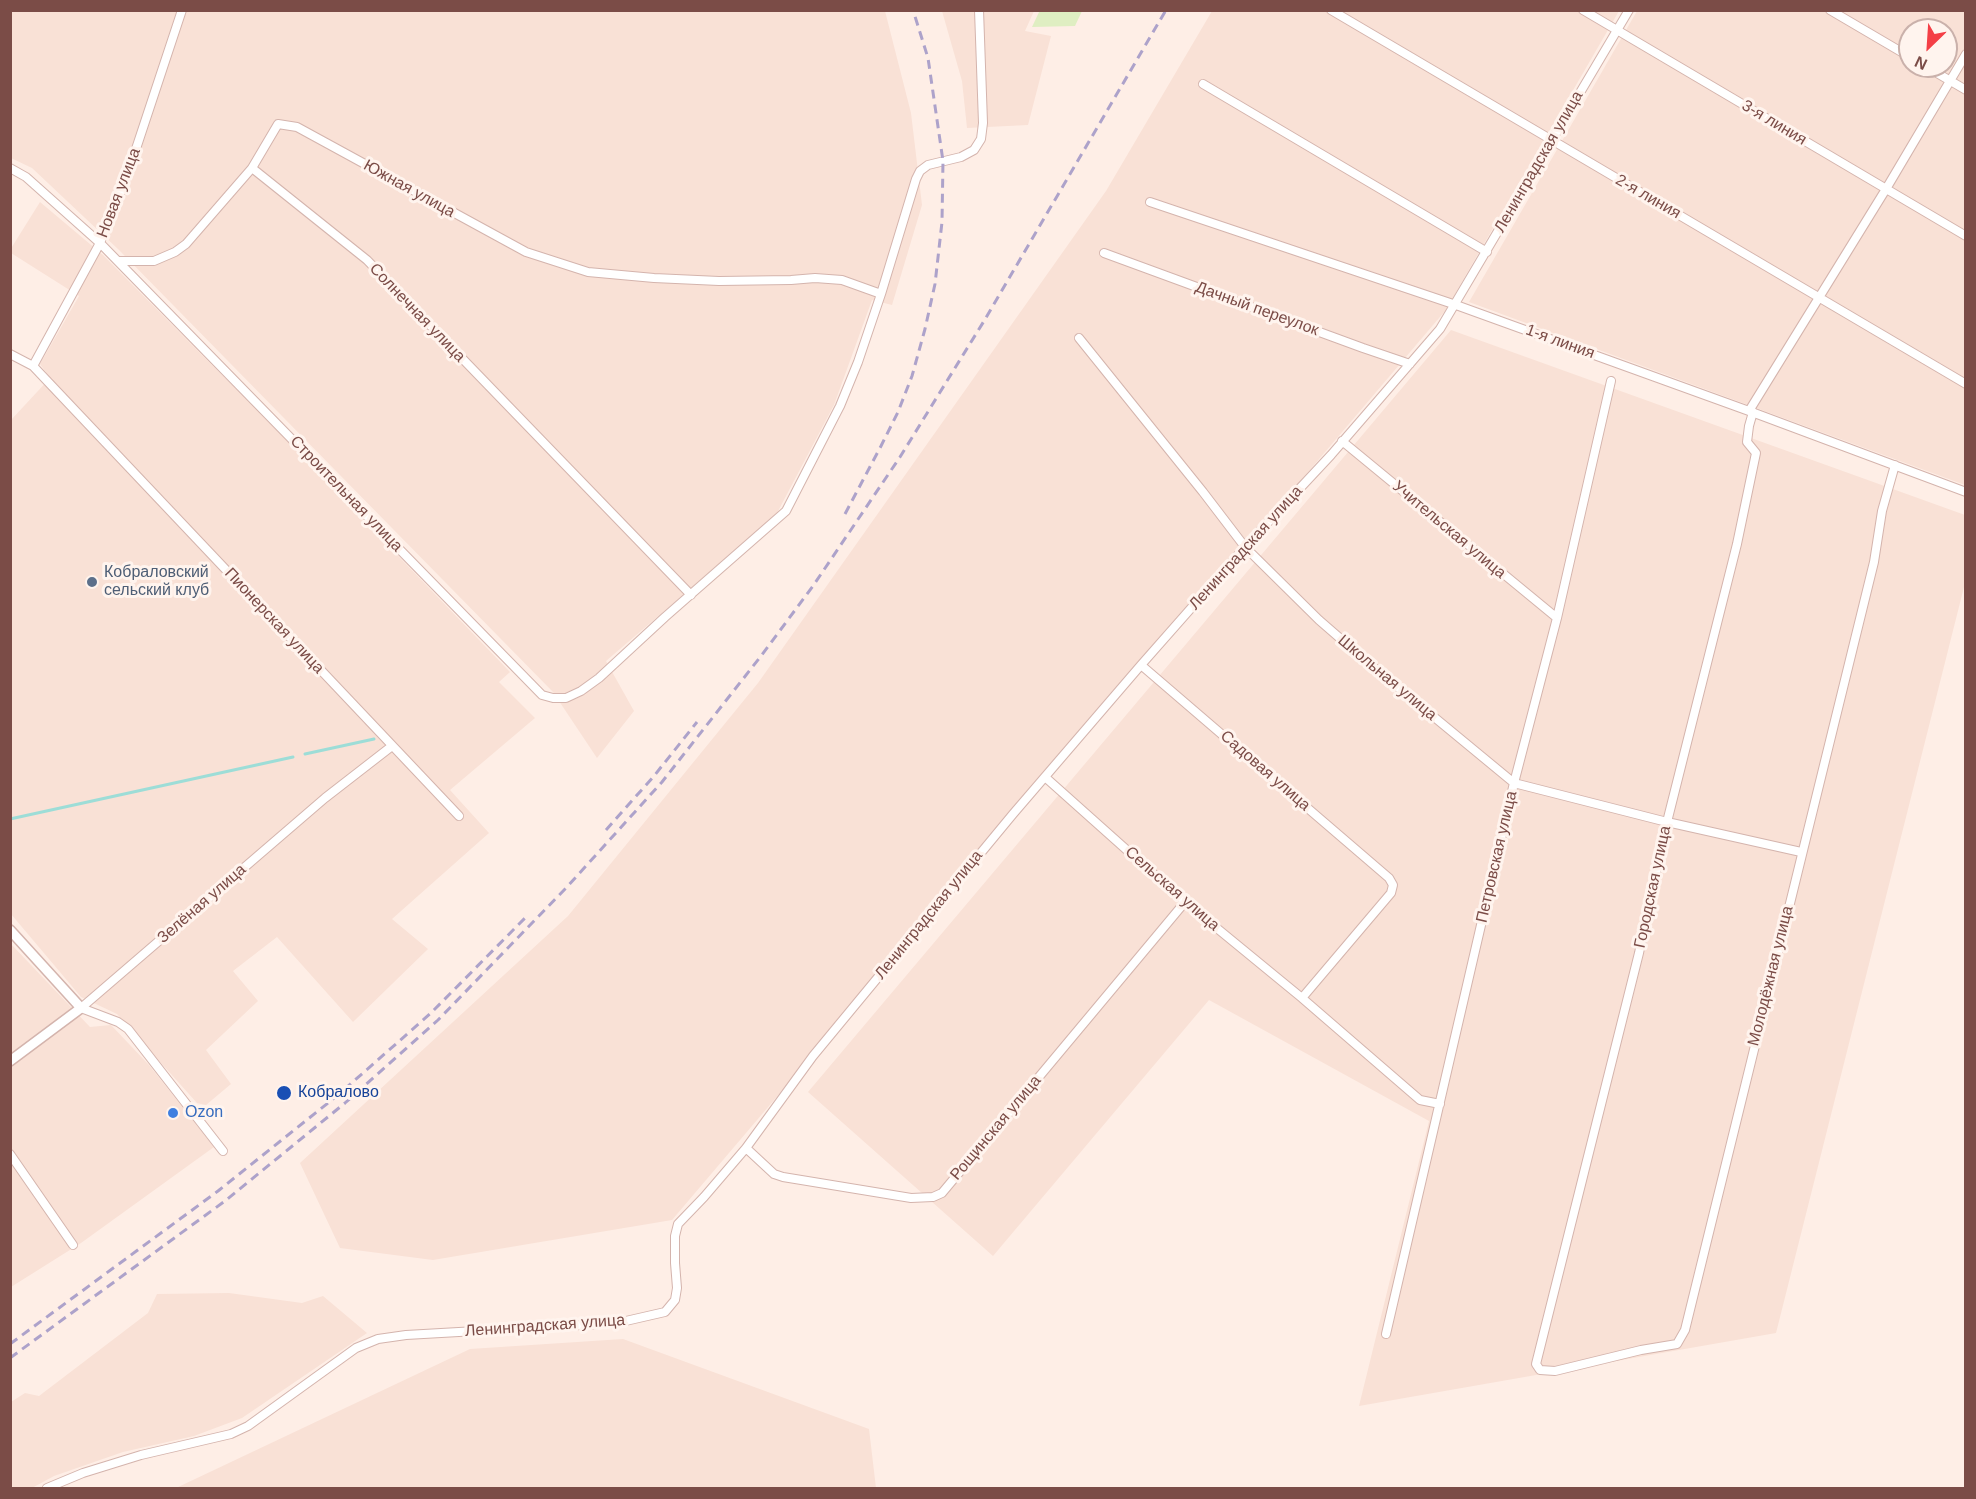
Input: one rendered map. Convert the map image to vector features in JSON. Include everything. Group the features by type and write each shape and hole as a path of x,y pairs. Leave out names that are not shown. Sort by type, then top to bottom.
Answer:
{"street":[{"name":"Новая улица","path":"33,366 100,243 128,173 182,10"},
{"name":"Строительная улица","path":"10,168 26,177 100,243 542,695 566,698 599,678 786,511 840,406 858,362 908,201 920,171 928,165 961,157 974,150 981,139 983,123 979,10"},
{"name":"2-я линия","path":"1331,10 1965,384"},
{"name":"3-я линия","path":"1583,10 1965,236"},
{"name":"Ленинградская улица","path":"47,1488 83,1473 141,1455 231,1434 248,1426 356,1348 378,1339 406,1335 617,1323 666,1312 675,1300 677,1288 675,1236 678,1224 746,1148 813,1056 1013,814 1141,665 1440,329 1629,10"},
{"path":"1830,10 1898,50"},
{"path":"1751,411 1965,54"},
{"path":"1945,78 1965,90"},
{"path":"1203,84 1487,252"},
{"name":"Южная улица","path":"252,168 278,124 297,127 526,252 588,272 654,278 718,280 816,278 842,280 881,294"},
{"path":"118,261 154,261 175,252 186,244 252,168"},
{"name":"Солнечная улица","path":"252,168 367,260 691,595"},
{"name":"1-я линия","path":"1150,202 1456,305 1751,411 1965,492"},
{"name":"Дачный переулок","path":"1104,253 1410,364"},
{"name":"Школьная улица","path":"1079,338 1245,548 1319,620 1514,783 1667,822 1801,852"},
{"name":"Пионерская улица","path":"10,354 33,366 459,816"},
{"name":"Петровская улица","path":"1386,1334 1514,783 1557,618 1611,381"},
{"name":"Городская улица","path":"1536,1364 1639,953 1667,822 1737,544 1756,453 1747,442 1751,411"},
{"name":"Учительская улица","path":"1342,441 1557,618"},
{"name":"Молодёжная улица","path":"1536,1364 1540,1370 1555,1371 1641,1350 1677,1344 1684,1330 1874,562 1882,511 1895,465"},
{"name":"Садовая улица","path":"1141,665 1391,882 1391,893 1302,998"},
{"name":"Зелёная улица","path":"10,1061 81,1008 325,798 393,746"},
{"name":"Сельская улица","path":"1045,777 1185,902 1302,998 1420,1100 1440,1104"},
{"name":"Рощинская улица","path":"746,1148 774,1174 783,1177 911,1198 933,1197 942,1192 1185,902"},
{"path":"10,930 81,1008 118,1022 128,1029 223,1150"},
{"path":"10,1154 73,1245"}],"shaded area":[{"path":"10,11 885,11 911,113 922,205 892,305 872,300 834,405 776,515 606,661 634,711 597,758 553,692 119,250 32,168 11,158"},
{"path":"942,11 1034,11 1025,31 1051,36 1028,125 967,128 962,81"},
{"path":"1212,11 1619,11 1445,311 672,1220 433,1260 340,1248 300,1163 568,916 758,683 1106,191"},
{"path":"1637,11 1965,11 1965,485 1469,302"},
{"path":"40,202 103,255 299,453 510,672 499,682 535,718 450,790 489,833 392,919 428,949 353,1022 277,937 233,971 258,1001 206,1050 231,1084 206,1105 197,1103 117,1014 81,997 11,914 11,420 50,378 40,364 79,296 11,253 10,250"},
{"path":"1451,330 1965,515 1965,583 1776,1333 1359,1406 1429,1121 1209,1000 993,1256 808,1092"},
{"path":"11,944 90,1027 111,1025 149,1065 214,1147 81,1243 11,1287"},
{"path":"229,1293 302,1303 323,1296 367,1333 242,1418 194,1436 123,1452 54,1476 32,1488 11,1488 11,1402 25,1393 39,1396 148,1313 157,1294"},
{"path":"623,1339 869,1429 876,1488 176,1488 470,1349"}],"green space":[{"path":"1040,10 1082,11 1075,26 1032,27"}],"waterway":[{"path":"305,754 374,739"},
{"path":"10,819 293,757"}],"railway":[{"path":"845,514 898,412 912,376 935,284 942,222 943,161 928,58 913,10"},
{"path":"10,1358 225,1201 345,1103 438,1020 566,888 662,782 813,586 900,457 984,321 1166,10"},
{"path":"606,830 654,776 697,722"},
{"path":"10,1344 218,1191 338,1095 431,1013 527,916"}],"place":[{"name":"Кобраловский сельский клуб","path":"92,582"},
{"name":"Кобралово","path":"284,1093"},
{"name":"Ozon","path":"173,1113"}]}
